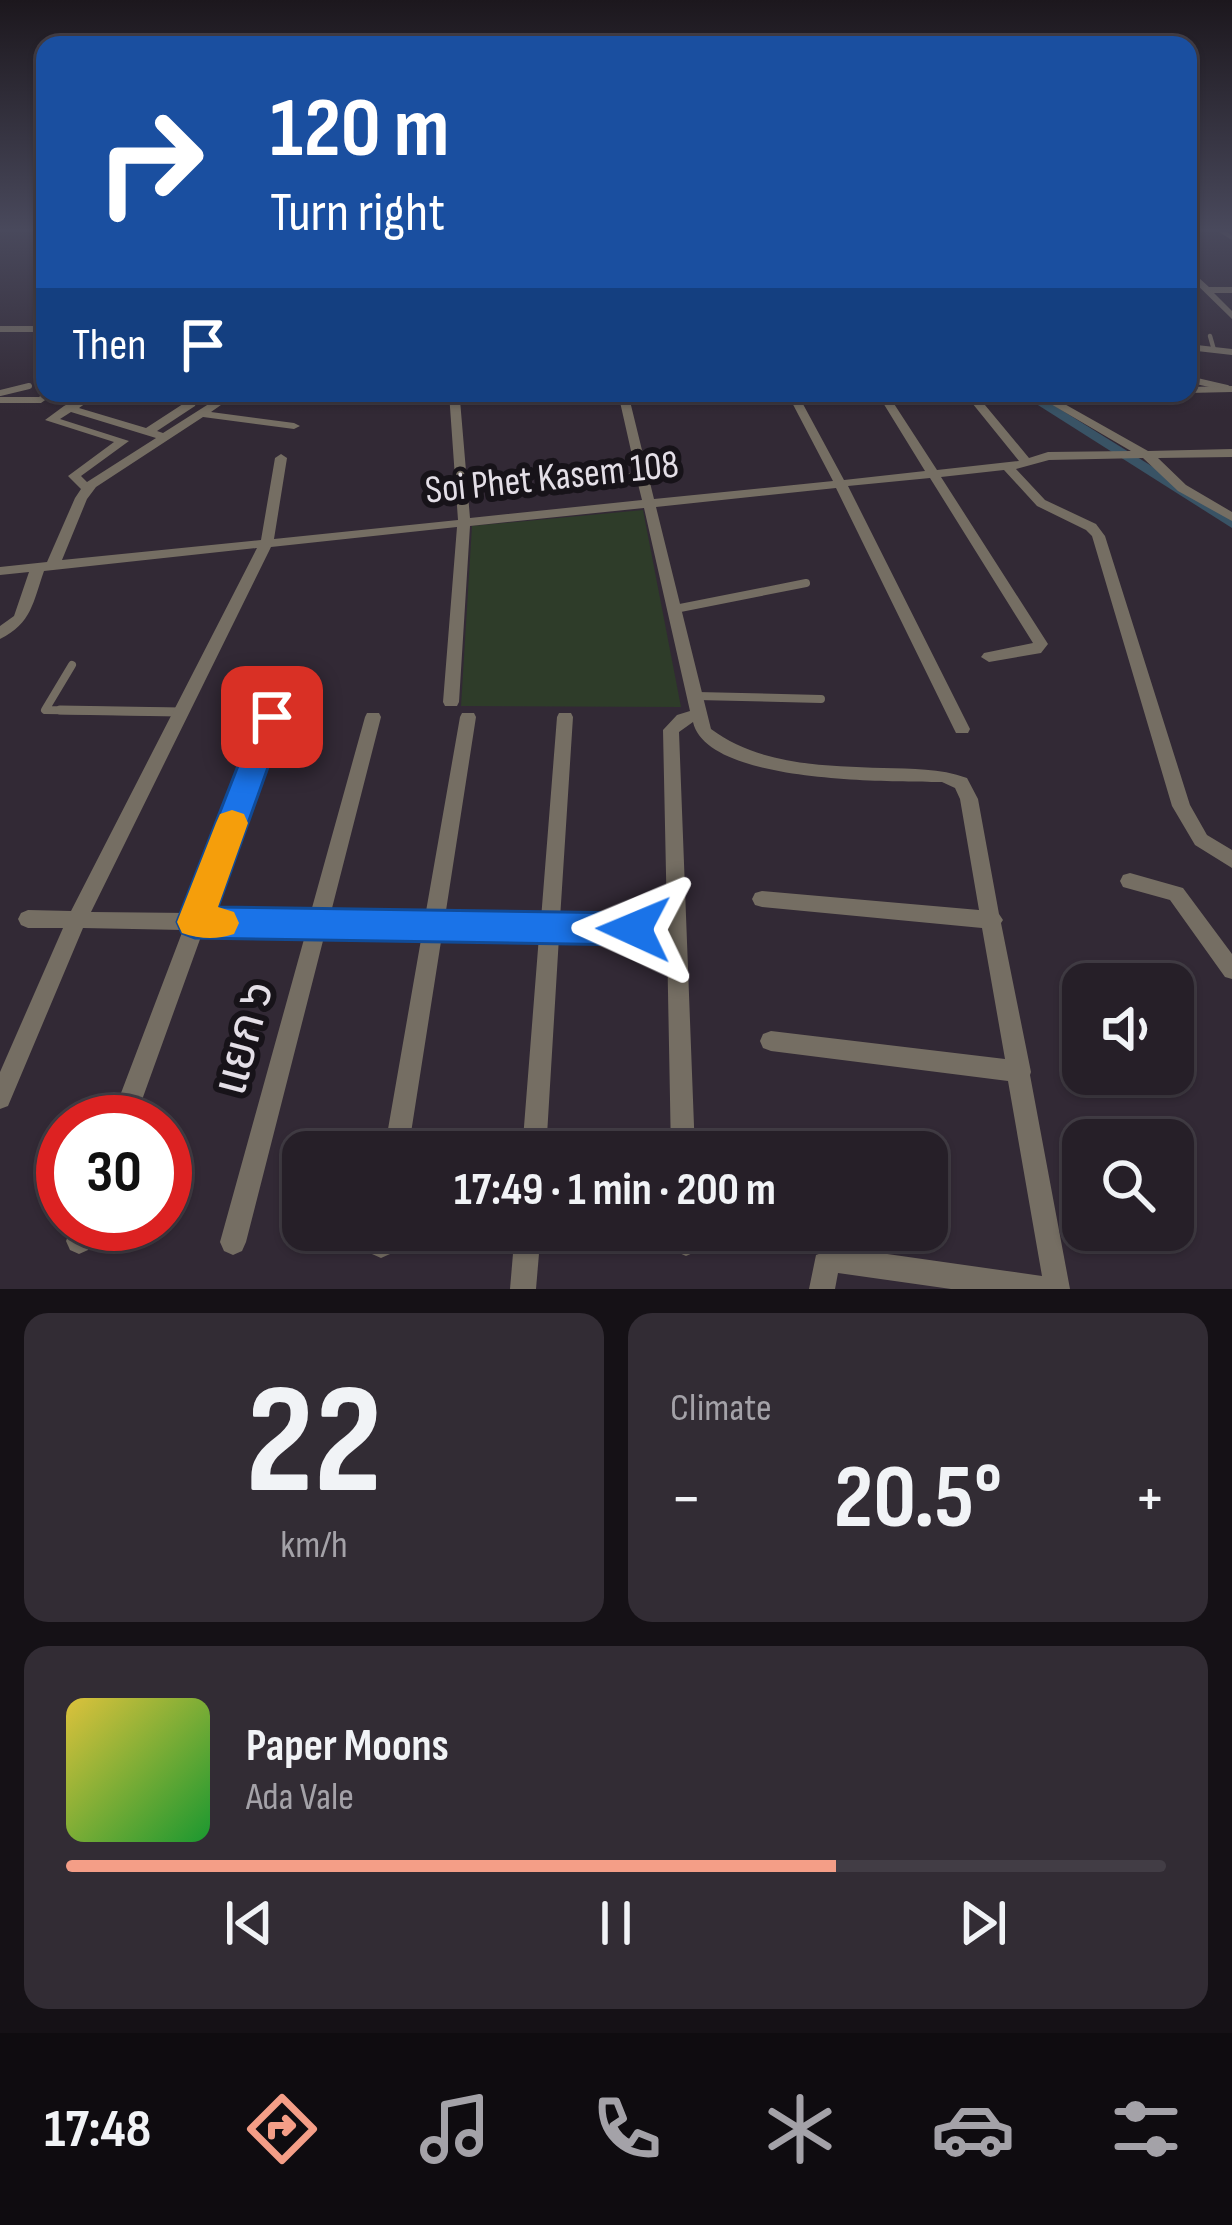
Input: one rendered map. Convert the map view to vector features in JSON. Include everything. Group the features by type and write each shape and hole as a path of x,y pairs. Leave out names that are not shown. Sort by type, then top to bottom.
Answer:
{"street":[{"path":"1207,291 1232,316"},
{"path":"0,329 36,329"},
{"path":"1197,348 1232,352"},
{"path":"1197,390 1230,389"},
{"path":"79,402 52,416 53,422 122,441"},
{"path":"88,488 74,476 122,441 192,402"},
{"path":"0,634 20,618 88,488 219,402"},
{"path":"451,701 464,520 454,402"},
{"path":"624,402 697,706 712,741 789,766 943,776 961,783 974,820 993,920 1057,1289"},
{"path":"797,402 962,729"},
{"path":"888,402 1041,644 1036,649 989,657"},
{"path":"976,402 1027,464"},
{"path":"1052,402 1146,457 1182,488 1232,518"},
{"path":"68,408 165,437"},
{"path":"201,413 295,426"},
{"name":"Soi Phet Kasem 108","path":"0,571 1027,464 1048,456 1232,453"},
{"path":"0,1098 76,922 267,542 281,458"},
{"path":"1007,466 1041,503 1091,527 1098,536 1180,806 1202,840 1232,860"},
{"path":"561,480 644,476"},
{"path":"682,1131 670,730 697,706"},
{"path":"132,1095 272,717"},
{"name":"แยก ๖","path":"233,1242 373,717"},
{"path":"400,1131 468,717"},
{"path":"536,1131 565,717"},
{"path":"1130,881 1176,894 1232,970"},
{"path":"761,899 993,920"},
{"path":"28,920 676,930"},
{"path":"771,1041 1020,1072"},
{"path":"523,1289 526,1251"},
{"path":"822,1289 825,1264 838,1260 1042,1289"}],"lane":[{"path":"1210,336 1214,350"},
{"path":"1197,381 1230,389"},
{"path":"0,396 29,386"},
{"path":"0,396 36,400"},
{"path":"675,609 806,583"},
{"path":"73,665 45,710 179,712"},
{"path":"697,706 821,699"}],"green space":[{"path":"643,510 681,707 461,706 472,526"}],"waterway":[{"path":"1039,402 1232,523"}],"slow traffic":[{"path":"221,923 195,922 232,823"}],"route":[{"path":"272,717 195,922 634,929"}]}
